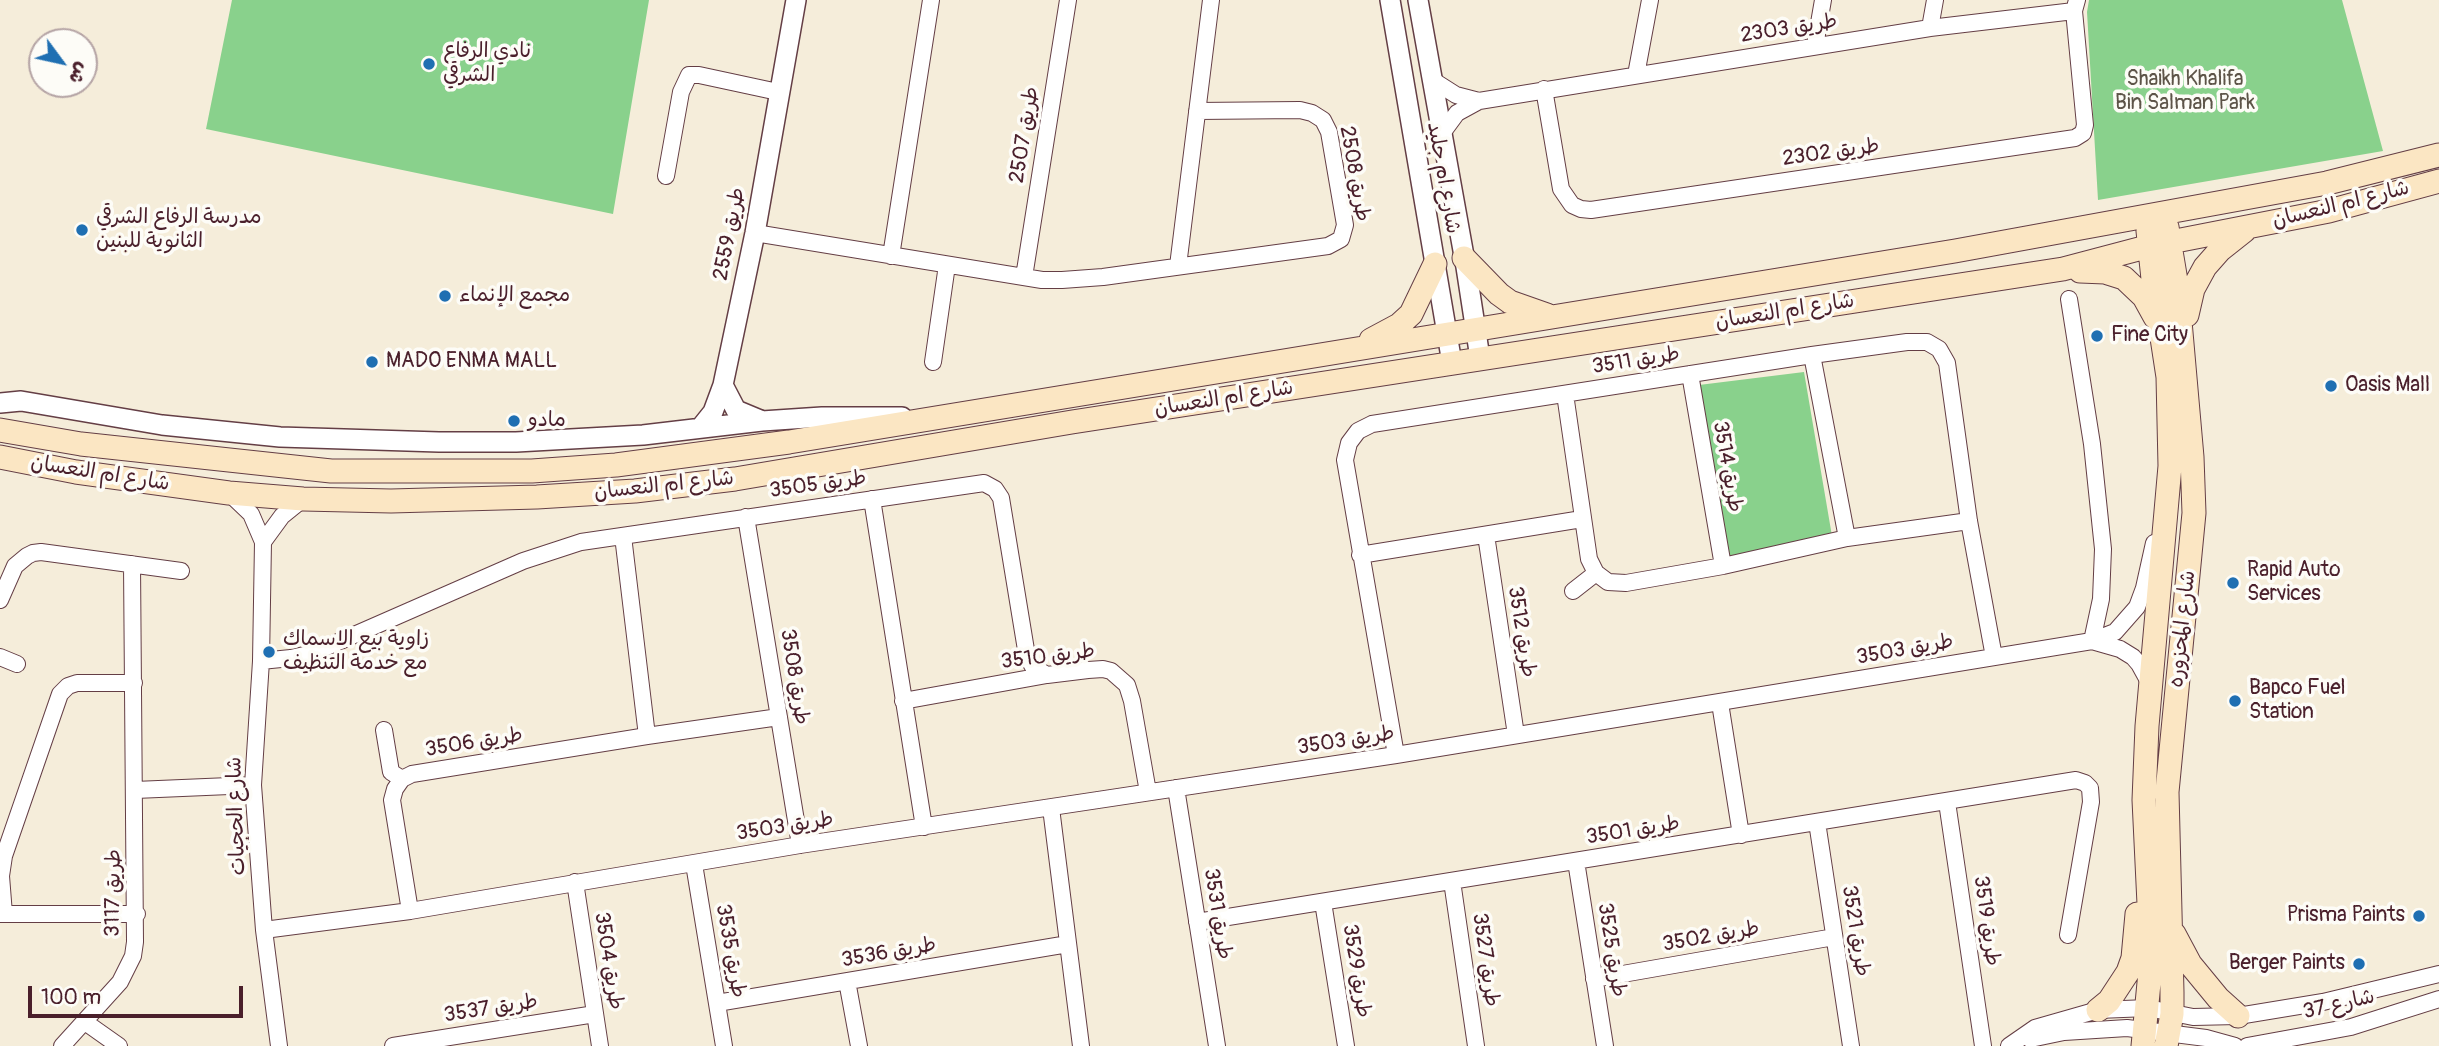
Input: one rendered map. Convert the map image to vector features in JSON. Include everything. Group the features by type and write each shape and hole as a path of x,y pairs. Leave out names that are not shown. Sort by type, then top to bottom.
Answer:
{"main road":[{"name":"شارع ام النعسان","path":"0,430 81,444 302,469 480,472 532,471 628,463 727,451 1955,251 2327,183 2439,155"},
{"name":"شارع ام النعسان","path":"0,457 76,472 229,493 303,499 391,501 537,497 635,491 735,480 1072,422 2063,269 2160,244 2329,211 2439,181"},
{"name":"شارع المحزوره","path":"2145,1028 2150,937 2144,800 2150,684 2168,501 2168,377 2160,326 2160,244 2155,215"},
{"path":"2182,346 2193,289 2205,267 2220,250 2248,228"},
{"name":"شارع المحزوره","path":"2160,244 2178,287 2194,513 2167,792 2171,930 2168,1031"},
{"path":"1464,258 1510,302 1550,316"},
{"path":"1360,348 1399,325 1411,314 1435,264"},
{"path":"2063,269 2105,272 2124,278 2144,297 2160,326"},
{"path":"2098,1010 2109,1002 2128,972 2133,958 2138,903 2148,882"},
{"path":"2171,930 2190,964 2218,998 2238,1016"}],"street":[{"name":"طريق 2559","path":"701,427 713,412 723,385 755,233 796,0"},
{"path":"891,256 930,0"},
{"name":"طريق 2507","path":"1024,277 1068,0"},
{"path":"1178,266 1211,0"},
{"name":"شارع ام جليد","path":"1390,0 1452,363"},
{"name":"شارع ام جليد","path":"1418,0 1443,132 1480,358"},
{"path":"1636,75 1650,0"},
{"path":"1815,46 1823,0"},
{"path":"1930,28 1935,0"},
{"name":"طريق 2303","path":"1443,132 1457,113 1479,101 2076,6"},
{"name":"طريق 2302","path":"1544,89 1561,189 1572,205 1591,210 2075,138 2083,133 2085,125 2076,6"},
{"path":"666,176 681,92 689,75 778,92"},
{"path":"1434,81 1456,95 1479,101"},
{"name":"طريق 2508","path":"755,233 1042,280 1075,279 1328,246 1341,239 1345,230 1329,132 1317,116 1300,110 1197,111"},
{"path":"933,362 947,265"},
{"path":"2069,299 2099,499 2103,550 2101,599 2092,641"},
{"name":"طريق 3511","path":"1396,755 1345,460 1349,443 1358,431 1372,424 1811,355 1907,342 1927,342 1939,349 1947,363 1969,521 1994,657"},
{"path":"1811,355 1847,538"},
{"name":"طريق 3514","path":"1690,374 1723,566"},
{"path":"723,385 736,410 762,421"},
{"path":"1565,394 1589,559 1596,573 1608,582 1626,583 1723,566 1847,538 1969,521"},
{"path":"0,403 21,401 200,429 280,437 363,441 516,442 643,435 762,421 848,416 924,418"},
{"name":"طريق 3505","path":"261,661 290,658 323,650 544,552 581,542 984,483 995,489 1001,498 1027,656 1033,667 1047,675"},
{"name":"شارع الحجيات","path":"229,493 251,514 263,542 261,661 253,785 264,930 279,1046"},
{"path":"263,542 282,516 303,499"},
{"path":"872,499 923,828"},
{"path":"2092,641 2115,632 2137,607 2158,525 2168,501"},
{"name":"طريق 3508","path":"746,517 800,845"},
{"path":"1360,555 1582,519"},
{"name":"طريق 3512","path":"1486,535 1516,735"},
{"path":"623,536 647,736"},
{"path":"0,600 15,566 27,556 41,552 181,571"},
{"name":"طريق 3117","path":"62,1046 111,993 127,969 135,942 137,914 132,564"},
{"path":"1573,591 1596,573"},
{"path":"2101,599 2103,611 2109,620 2119,622 2128,619"},
{"path":"2092,641 2120,649 2133,657 2150,684"},
{"name":"طريق 3503","path":"264,930 410,911 800,845 1396,755 2092,641"},
{"path":"0,657 17,664"},
{"name":"طريق 3510","path":"903,701 1047,675 1103,668 1120,677 1127,685 1149,792"},
{"path":"134,683 77,683 60,694 4,856 1,876 2,914 137,914"},
{"path":"1720,703 1741,835"},
{"name":"طريق 3506","path":"410,911 392,800 402,779 412,774 647,736 779,718"},
{"path":"384,730 391,772 402,779"},
{"name":"طريق 3501","path":"1197,922 2076,780 2090,788 2091,802 2068,935"},
{"path":"135,790 253,785"},
{"name":"طريق 3531","path":"1176,788 1217,1046"},
{"name":"طريق 3519","path":"1947,802 1983,1046"},
{"path":"1051,808 1081,1046"},
{"name":"طريق 3521","path":"1817,822 1851,1046"},
{"name":"طريق 3525","path":"1576,861 1605,1046"},
{"name":"طريق 3535","path":"694,864 724,1046"},
{"name":"طريق 3527","path":"1452,881 1476,1046"},
{"name":"طريق 3504","path":"575,882 600,1046"},
{"name":"طريق 3529","path":"1324,902 1346,1046"},
{"name":"طريق 3502","path":"1594,979 1834,937"},
{"name":"طريق 3536","path":"717,1003 1068,944"},
{"path":"2168,1031 2193,1017 2238,1016 2323,1003 2439,974"},
{"path":"847,981 859,1046"},
{"name":"شارع 37","path":"2247,1046 2351,1027 2439,999"},
{"path":"2011,1046 2035,1027 2098,1010 2145,1028"},
{"name":"طريق 3537","path":"393,1046 430,1043 595,1014"},
{"path":"85,1022 119,1046"},
{"path":"2011,1046 2036,1036 2117,1028 2168,1031 2235,1046"}],"green space":[{"name":"نادي الرفاع الشرقي","path":"232,0 649,0 613,214 206,129"},
{"name":"Shaikh Khalifa Bin Salman Park","path":"2089,0 2342,0 2383,151 2098,200 2087,12"},
{"path":"1804,372 1833,542 1730,560 1699,385"}],"place":[{"name":"نادي الرفاع الشرقي","path":"429,64"},
{"name":"مدرسة الرفاع الشرقي الثانوية للبنين","path":"82,230"},
{"name":"مجمع الإنماء","path":"445,296"},
{"name":"Fine City","path":"2097,336"},
{"name":"MADO ENMA MALL","path":"372,362"},
{"name":"Oasis Mall","path":"2331,386"},
{"name":"مادو","path":"514,421"},
{"name":"Rapid Auto Services","path":"2233,583"},
{"name":"زاوية بيع الاسماك مع خدمة التنظيف","path":"269,652"},
{"name":"Bapco Fuel Station","path":"2235,701"},
{"name":"Prisma Paints","path":"2419,916"},
{"name":"Berger Paints","path":"2359,964"}]}
